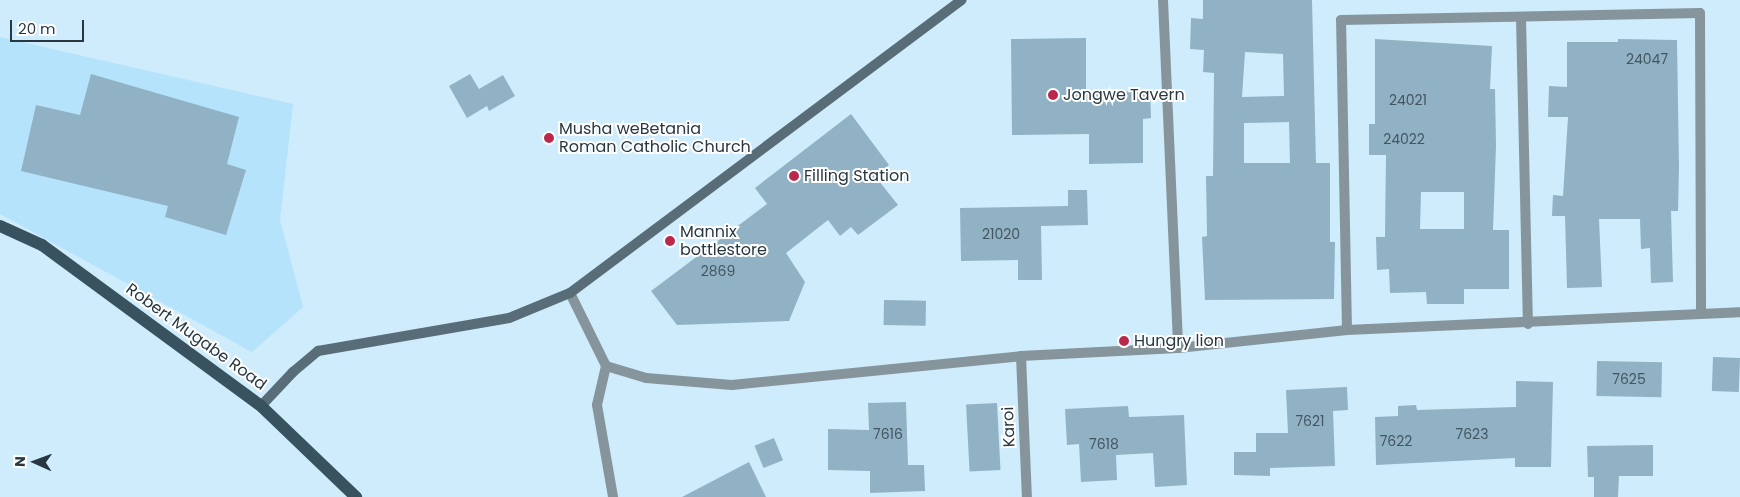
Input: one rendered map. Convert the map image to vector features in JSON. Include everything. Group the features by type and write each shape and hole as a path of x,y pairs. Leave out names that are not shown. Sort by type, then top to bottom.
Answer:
{"main road":[{"name":"Robert Mugabe Road","path":"0,226 42,245 262,406 356,497"}],"street":[{"path":"262,406 293,372 318,350 509,318 570,293 961,0"},
{"path":"1163,0 1178,348"},
{"path":"1348,330 1341,20 1521,18 1700,13 1701,314"},
{"path":"1521,18 1528,324"},
{"path":"570,293 606,366 597,405 613,497"},
{"path":"606,366 646,378 732,385 1021,356 1178,348 1348,330 1528,324 1740,312"},
{"name":"Karoi","path":"1021,356 1027,497"}],"shaded area":[{"path":"0,37 293,104 280,220 303,307 252,352 0,214"}],"building":[{"path":"1203,0 1312,0 1316,163 1330,163 1330,242 1335,242 1334,299 1205,300 1202,237 1207,236 1206,176 1213,176 1214,73 1203,72 1204,50 1190,49 1191,18 1203,19","holes":["1245,52 1283,54 1284,96 1242,97","1289,122 1290,163 1244,163 1244,123"]},
{"path":"1086,38 1086,93 1150,91 1151,118 1143,119 1143,163 1089,164 1089,134 1012,135 1011,39"},
{"path":"1375,39 1492,46 1490,89 1495,89 1496,146 1493,230 1509,230 1509,289 1464,289 1464,304 1427,304 1426,292 1390,293 1389,269 1377,270 1376,237 1385,237 1386,155 1369,155 1369,124 1375,124","holes":["1421,192 1464,192 1464,229 1420,229"]},
{"path":"1618,39 1677,40 1679,167 1678,211 1671,211 1673,282 1651,283 1650,248 1641,249 1640,219 1599,219 1602,287 1567,288 1565,216 1552,216 1553,195 1563,196 1568,117 1548,117 1549,86 1567,87 1567,42 1618,42"},
{"path":"91,74 239,117 227,164 246,170 226,235 165,217 168,206 21,171 36,105 80,115"},
{"path":"470,74 479,89 503,75 515,96 489,111 487,106 467,118 449,86"},
{"path":"851,114 889,165 875,176 898,205 858,235 851,227 840,236 828,220 786,253 805,282 789,321 677,325 651,291 767,204 755,188"},
{"path":"1068,190 1087,190 1088,225 1041,226 1042,280 1018,280 1018,260 961,261 960,208 1068,206"},
{"path":"884,300 926,301 926,326 884,325"},
{"path":"1713,357 1740,358 1739,392 1712,391"},
{"path":"1597,361 1662,362 1661,397 1596,396"},
{"path":"1516,381 1553,382 1551,467 1515,467 1515,458 1376,465 1375,417 1398,416 1398,406 1416,405 1417,410 1516,407"},
{"path":"1347,387 1348,410 1333,411 1335,466 1270,468 1270,476 1234,475 1234,452 1256,452 1256,433 1288,433 1286,390"},
{"path":"906,402 908,465 924,465 925,491 870,493 870,471 828,470 828,429 869,430 868,403"},
{"path":"997,403 1001,470 970,472 966,405"},
{"path":"1128,406 1129,417 1184,415 1187,485 1155,487 1153,453 1116,455 1117,480 1081,482 1079,444 1067,445 1065,409"},
{"path":"774,438 783,460 764,468 755,446"},
{"path":"1653,445 1653,476 1619,476 1618,497 1594,497 1594,477 1588,477 1587,446"},
{"path":"749,462 766,497 682,497"}],"place":[{"name":"Jongwe Tavern","path":"1053,95"},
{"name":"Musha weBetania Roman Catholic Church","path":"549,138"},
{"name":"Filling Station","path":"794,176"},
{"name":"Mannix bottlestore","path":"670,241"},
{"name":"Hungry lion","path":"1124,341"}]}
